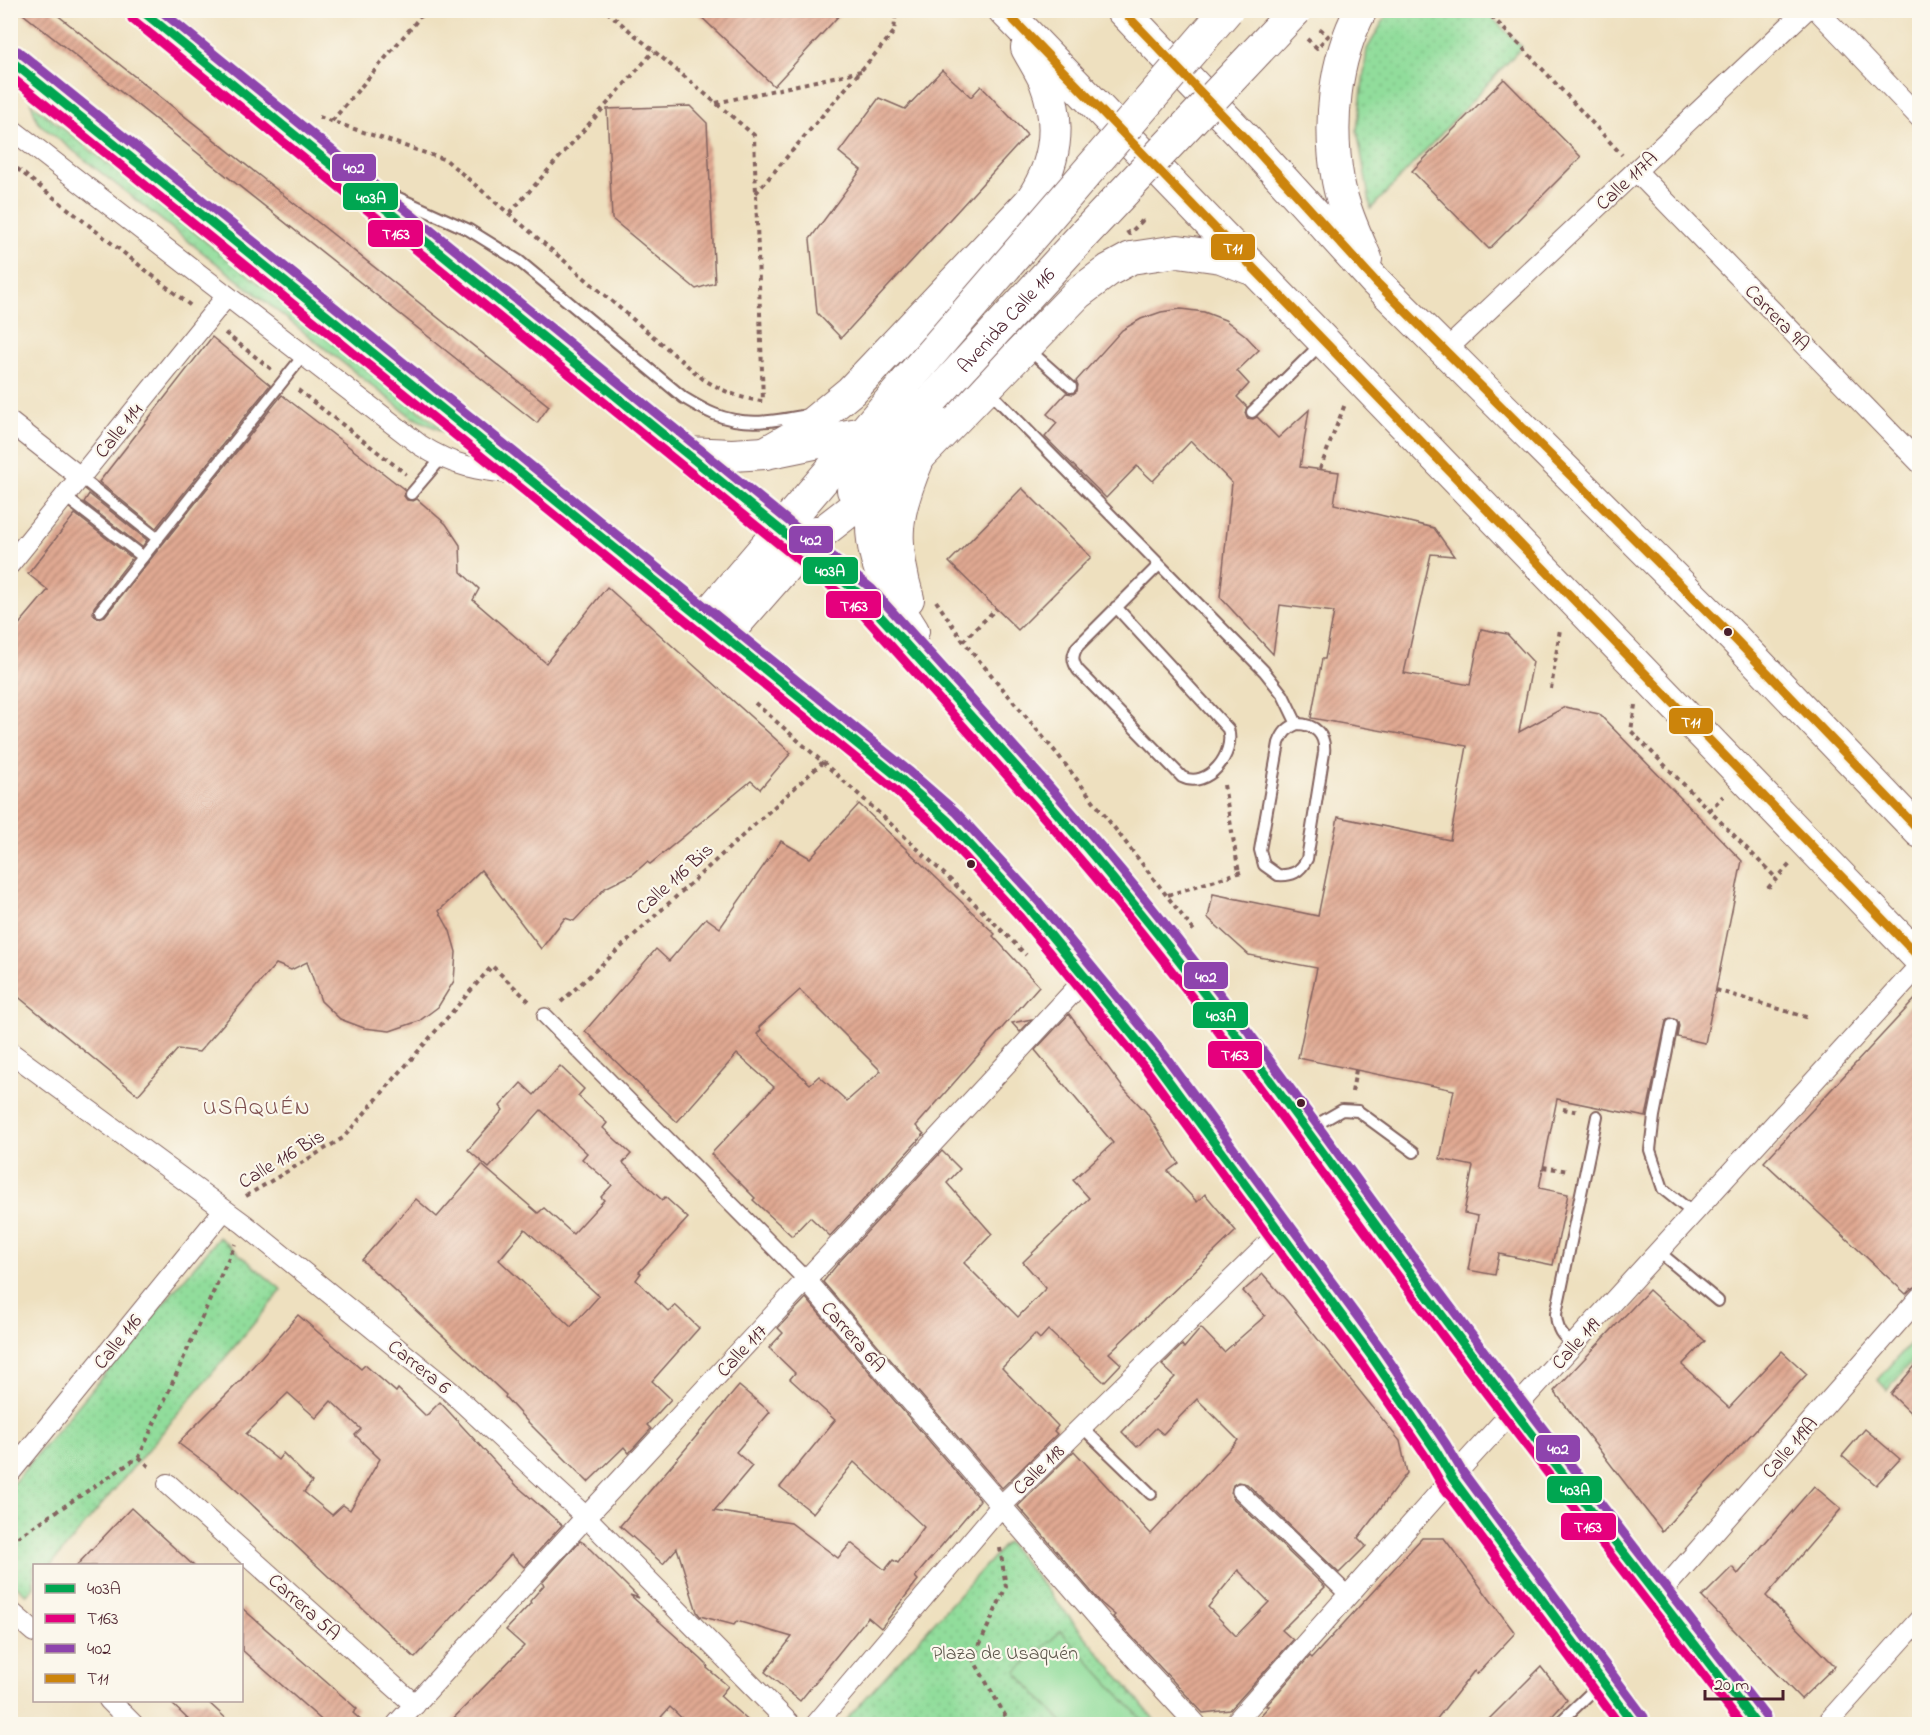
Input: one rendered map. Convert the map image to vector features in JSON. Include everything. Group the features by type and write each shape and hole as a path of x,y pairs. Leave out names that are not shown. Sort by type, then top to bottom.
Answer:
{"main road":[{"path":"140,10 863,597 955,698 1119,886 1288,1104 1427,1295 1756,1725"},
{"path":"1122,10 1256,150 1376,282 1734,638 1920,832"},
{"name":"Avenida Calle 116","path":"876,442 908,380 1227,10"},
{"path":"1361,10 1346,44 1334,108 1334,145 1338,182 1349,220 1376,282"},
{"path":"1007,14 1920,959"},
{"path":"765,453 800,433 851,391 1030,202 1040,187 1053,154 1054,127 1051,102 1045,81 1007,14"},
{"name":"Avenida Calle 116","path":"713,629 876,442 934,398 1086,232 1304,23"},
{"path":"10,60 902,780 947,820 1029,909 1154,1060 1372,1357 1452,1478 1604,1681 1634,1725"},
{"path":"792,538 875,491 919,457 1094,279 1131,258 1178,251 1221,257 1255,270"},
{"path":"686,453 732,455 876,442 875,491 871,529 874,551 893,600 955,698"},
{"path":"919,457 900,507 897,550 910,607 955,698"}],"street":[{"name":"Calle 117A","path":"1446,350 1806,10"},
{"path":"1817,10 1920,118"},
{"path":"10,128 420,445 441,459 487,471 524,475"},
{"name":"Carrera 9A","path":"1636,171 1920,463"},
{"name":"Calle 114","path":"10,564 226,297"},
{"path":"10,423 80,477"},
{"name":"Calle 119","path":"1233,1725 1514,1409 1920,965"},
{"name":"Calle 117","path":"397,1725 806,1280 950,1131 1086,978"},
{"name":"Carrera 6A","path":"545,1016 806,1280 1107,1628 1197,1725"},
{"name":"Carrera 6","path":"10,1052 244,1224 450,1390 586,1517 790,1725"},
{"name":"Calle 116","path":"10,1473 224,1210"},
{"name":"Calle 118","path":"816,1725 1002,1505 1280,1232"},
{"name":"Calle 119A","path":"1658,1596 1920,1297"},
{"name":"Carrera 5A","path":"168,1484 415,1705"},
{"path":"1240,1491 1348,1595"},
{"path":"10,1611 33,1631"},
{"path":"1826,1725 1920,1618"}],"lane":[{"path":"340,173 469,230 519,261 676,392 714,414 738,421 764,423 826,412"},
{"path":"1252,412 1323,341"},
{"path":"1026,347 1071,387"},
{"path":"100,611 303,356"},
{"path":"986,388 1271,679 1297,724"},
{"path":"411,494 441,459"},
{"path":"80,477 158,539"},
{"path":"64,496 143,558"},
{"path":"1116,607 1228,729 1229,752 1200,780 1188,780 1182,777 1073,663 1073,654 1077,647 1116,607 1159,565"},
{"path":"1306,724 1316,729 1325,745 1307,859 1302,868 1286,875 1278,875 1264,865 1260,850 1279,743 1283,734 1290,727 1306,724"},
{"path":"1672,1025 1654,1116 1650,1150 1663,1189 1693,1213"},
{"path":"1306,1131 1335,1113 1350,1109 1365,1114 1414,1152"},
{"path":"1574,1345 1563,1337 1557,1327 1556,1314 1597,1116"},
{"path":"1658,1251 1718,1301"},
{"path":"1082,1427 1151,1494"},
{"path":"1558,1725 1604,1681"}],"path":[{"path":"332,121 426,10"},
{"path":"315,116 446,160 703,379 725,392 763,401 754,135 605,10"},
{"path":"756,193 894,32 896,10"},
{"path":"1485,10 1522,46 1636,171"},
{"path":"1304,23 1328,36 1317,48 1304,23"},
{"path":"510,213 654,51"},
{"path":"716,103 861,71"},
{"path":"1320,469 1348,395"},
{"path":"963,641 996,609"},
{"path":"1551,689 1562,619"},
{"path":"752,701 823,762 961,888 1027,955"},
{"path":"1635,703 1631,731 1776,878"},
{"name":"Calle 116 Bis","path":"224,1210 343,1138 492,966 545,1016 823,762"},
{"path":"1220,763 1239,873"},
{"path":"1709,811 1729,789"},
{"path":"1768,888 1796,858"},
{"path":"1168,895 1264,865"},
{"path":"1716,990 1809,1018"},
{"path":"1543,1167 1577,1172"},
{"path":"10,1542 139,1457 244,1224"},
{"path":"1000,1548 1006,1587 973,1659 1010,1724"},
{"path":"987,1725 1019,1725"}],"green space":[{"path":"1389,11 1485,11 1522,47 1371,209 1357,130 1367,49"},
{"path":"31,103 449,434 412,417 38,123"},
{"path":"219,1237 282,1290 52,1564 33,1564 33,1587 27,1595 11,1581 11,1486"},
{"path":"1918,1334 1919,1354 1887,1390 1878,1380"},
{"name":"Plaza de Usaquén","path":"1007,1542 1158,1724 842,1724"},
{"path":"1061,1631 1146,1724 1064,1724 1016,1672"}],"building":[{"path":"18,10 51,10 549,406 537,423"},
{"path":"694,10 844,10 774,86"},
{"path":"942,70 971,97 981,86 1027,135 841,338 817,313 810,239 861,170 839,152 879,98 905,109"},
{"path":"1504,79 1581,157 1489,249 1412,171"},
{"path":"690,106 707,123 715,283 696,289 612,219 607,109"},
{"path":"1181,309 1204,312 1225,320 1245,335 1259,350 1237,371 1249,384 1237,397 1247,407 1245,413 1247,418 1257,417 1278,438 1309,410 1300,467 1339,472 1334,504 1434,528 1454,556 1431,554 1404,673 1470,685 1481,629 1507,634 1533,662 1519,732 1565,707 1599,714 1742,861 1705,1043 1677,1037 1679,1026 1677,1020 1670,1018 1666,1021 1646,1117 1557,1099 1539,1188 1568,1194 1553,1265 1499,1254 1495,1275 1468,1270 1478,1216 1464,1213 1473,1166 1440,1159 1454,1090 1298,1058 1317,968 1249,955 1208,918 1213,894 1318,916 1338,817 1450,840 1467,746 1311,718 1334,612 1280,605 1273,654 1220,597 1232,483 1191,441 1153,481 1137,466 1106,498 1045,437 1057,423 1047,414 1066,393 1073,394 1077,391 1076,381 1122,330 1141,319 1161,312"},
{"path":"212,337 270,385 156,528 99,482"},
{"path":"282,395 405,490 404,496 407,500 417,499 446,524 460,545 461,572 479,589 473,600 546,663 607,587 791,753 760,789 751,781 650,864 647,862 633,874 605,888 574,921 565,918 541,949 481,870 439,911 450,931 456,952 454,981 438,1007 419,1021 390,1031 364,1028 340,1019 321,1001 307,962 291,970 276,964 199,1052 178,1049 138,1095 10,990 10,635 48,590 28,574 75,514 132,558 94,607 93,613 96,617 105,616"},
{"path":"1022,488 1091,557 1018,630 949,562"},
{"path":"89,494 147,540 142,547 84,502"},
{"path":"859,804 995,934 993,936 1039,986 916,1126 924,1134 830,1236 810,1217 792,1236 753,1200 755,1198 711,1154 774,1087 737,1054 677,1122 585,1031 656,949 669,961 706,918 720,928 781,841 810,858","holes":["800,990 881,1071 847,1101 819,1076 810,1084 757,1034 761,1030 759,1027"]},
{"path":"1920,994 1920,1285 1906,1294 1764,1162"},
{"path":"1069,1014 1123,1088 1146,1112 1179,1163 1168,1171 1197,1202 1205,1194 1236,1231 1109,1353 1121,1364 1104,1382 1048,1330 1040,1339 1035,1334 1002,1368 1058,1426 1054,1431 1057,1434 1002,1488 823,1282 942,1151 960,1169 947,1183 992,1234 964,1263 1018,1317 1046,1288 1023,1262 1089,1198 1073,1180 1113,1143 1035,1050"},
{"path":"1032,1019 1020,1032 1012,1023"},
{"path":"560,1066 584,1089 578,1096 607,1123 603,1128 631,1154 623,1163 662,1200 665,1197 688,1218 639,1272 641,1273 636,1280 669,1312 675,1305 699,1328 652,1381 671,1399 647,1425 651,1429 629,1453 624,1447 588,1482 526,1420 505,1397 506,1395 362,1260 416,1199 437,1217 482,1165 538,1213 544,1208 573,1234 604,1200 601,1197 612,1185 582,1159 587,1153 541,1110 489,1168 468,1150 503,1110 500,1106 521,1083 534,1095","holes":["525,1229 599,1296 571,1327 499,1260"]},
{"path":"1263,1274 1400,1441 1407,1473 1358,1538 1366,1546 1339,1573 1247,1484 1238,1482 1233,1485 1231,1493 1233,1498 1325,1587 1282,1630 1293,1640 1230,1710 1203,1713 1113,1617 1115,1615 1101,1603 1018,1506 1074,1451 1151,1534 1238,1440 1197,1399 1163,1434 1156,1428 1137,1447 1122,1432 1175,1377 1162,1365 1182,1345 1184,1348 1201,1328 1224,1352 1265,1316 1243,1291","holes":["1238,1570 1269,1602 1236,1636 1208,1607"]},
{"path":"1649,1290 1705,1341 1682,1365 1729,1408 1782,1351 1807,1374 1662,1531 1554,1391"},
{"path":"806,1298 980,1500 915,1577 918,1580 881,1628 868,1617 800,1701 765,1672 792,1637 737,1621 734,1625 700,1616 677,1548 663,1564 620,1526 739,1386 770,1412 736,1452 752,1466 714,1511 791,1523 838,1558 851,1543 885,1570 893,1560 898,1563 924,1527 854,1462 813,1513 780,1487 835,1420 790,1379 795,1373 769,1348 783,1333 778,1328"},
{"path":"298,1315 361,1369 365,1365 396,1392 398,1389 426,1416 440,1402 517,1486 562,1525 524,1567 511,1554 415,1658 245,1498 214,1470 178,1443 241,1380","holes":["288,1393 316,1418 331,1401 361,1429 355,1435 380,1459 350,1510 343,1505 332,1515 304,1492 312,1482 283,1453 278,1460 246,1434"]},
{"path":"1920,1360 1920,1422 1891,1394"},
{"path":"1865,1429 1900,1459 1876,1485 1842,1456"},
{"path":"1814,1486 1841,1509 1766,1596 1835,1666 1801,1699 1702,1597 1732,1567 1738,1574"},
{"path":"131,1508 192,1564 78,1564"},
{"path":"1422,1538 1444,1538 1515,1633 1477,1674 1474,1671 1432,1725 1252,1725 1310,1656 1312,1658"},
{"path":"580,1541 639,1598 630,1595 728,1686 720,1696 753,1725 689,1725 670,1707 654,1725 447,1725 524,1646 506,1630 531,1603 530,1601 544,1585 542,1583"},
{"path":"243,1609 357,1709 353,1713 366,1725 327,1725 243,1651"},
{"path":"1541,1667 1567,1700 1544,1725 1483,1725"},
{"path":"170,1702 208,1702 233,1725 194,1725"}],"transit line":[{"name":"403A","path":"141,10 863,597 1051,807 1194,980 1426,1294 1756,1724"},
{"name":"402","path":"160,10 872,589 1060,799 1203,972 1435,1286 1766,1717"},
{"name":"T11","path":"1004,10 1920,958"},
{"name":"T11","path":"1122,10 1256,150 1376,282 1734,638 1920,831"},
{"name":"T163","path":"132,19 855,606 980,744 1144,936 1224,1039 1458,1356 1741,1724"},
{"name":"402","path":"18,51 909,771 956,812 1038,901 1163,1053 1382,1350 1462,1471 1644,1717"},
{"name":"403A","path":"10,60 902,780 947,820 1029,909 1154,1061 1372,1357 1452,1478 1634,1724"},
{"name":"T163","path":"10,76 894,789 939,829 1020,917 1145,1068 1362,1364 1426,1457 1442,1485 1619,1724"}],"district":[{"name":"USAQUÉN","path":"257,1106"}]}
